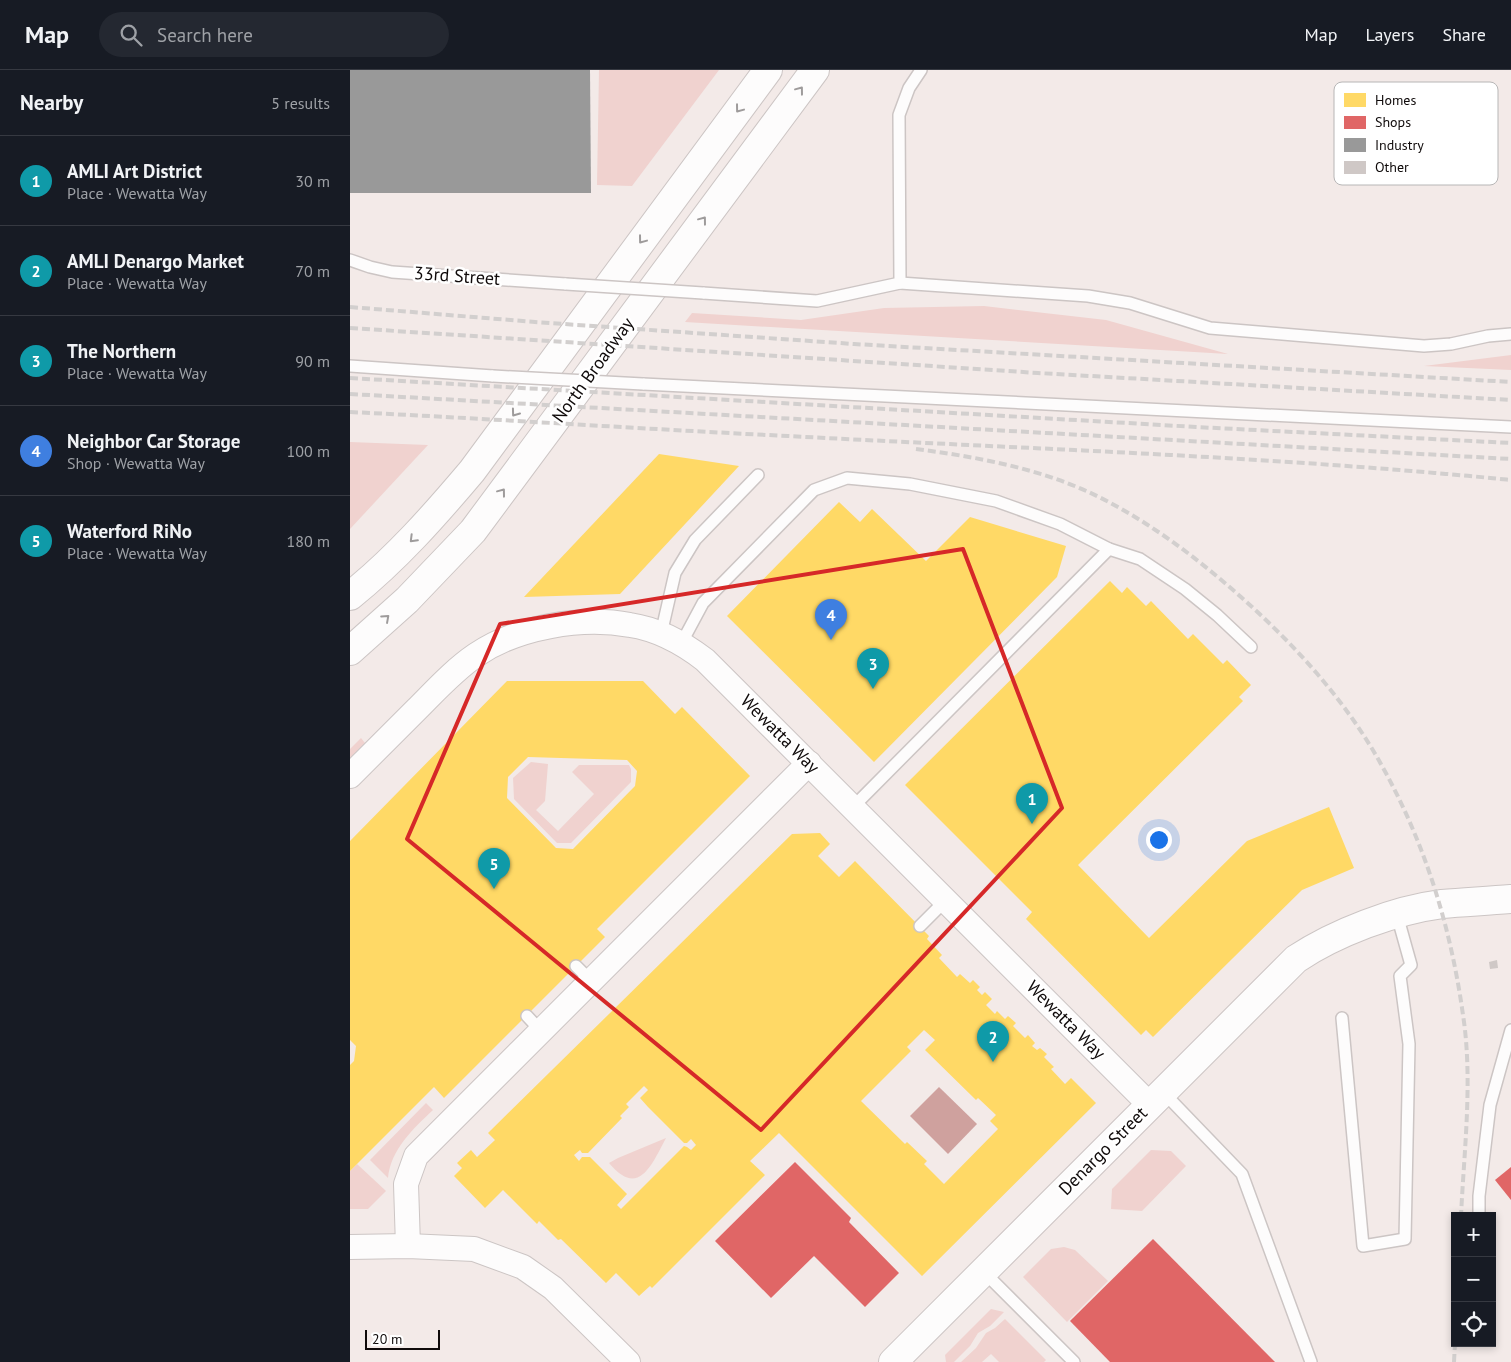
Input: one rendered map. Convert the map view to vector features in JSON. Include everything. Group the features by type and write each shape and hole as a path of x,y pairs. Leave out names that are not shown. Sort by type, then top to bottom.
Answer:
{"main road":[{"path":"350,596 419,533 472,471 768,70"},
{"name":"North Broadway","path":"350,651 407,600 473,531 815,70"},
{"name":"Denargo Street","path":"903,1356 1156,1098 1296,959 1317,945 1350,931 1397,915 1440,904 1511,899"}],"street":[{"name":"Wewatta Way","path":"350,776 456,670 498,643 539,629 561,624 590,623 630,625 671,639 705,660 946,900 1156,1098"},
{"path":"408,1246 406,1184 416,1156 534,1023 583,974 809,763"},
{"path":"350,1247 474,1248 523,1268 553,1288 628,1362"}],"lane":[{"path":"900,283 899,115 909,88 921,70"},
{"name":"33rd Street","path":"350,260 392,272 817,300 900,283 982,287 1088,296 1130,303 1210,328 1424,346 1451,344 1488,336 1511,334"},
{"path":"350,366 643,384 1511,427"},
{"path":"671,639 675,573 695,540 758,475"},
{"path":"671,639 814,490 847,478 910,484 996,501 1060,524 1110,549 1140,559 1217,615 1251,647"},
{"path":"853,807 1110,549"},
{"path":"920,926 946,900"},
{"path":"1342,1018 1363,1246 1405,1239 1409,1044 1400,976 1411,965 1397,915"},
{"path":"1479,1212 1479,1196 1490,1105 1511,1030"},
{"path":"1156,1098 1242,1174 1311,1362"},
{"path":"984,1272 1074,1362"}],"highlighted area":[{"path":"963,549 1062,808 761,1130 407,839 500,624"}],"shaded area":[{"path":"599,70 719,70 632,186 597,185"},
{"path":"984,306 1106,320 1228,354 685,322 692,313 801,320 884,308"},
{"path":"1511,355 1511,370 1424,366"},
{"path":"350,442 428,445 350,529"},
{"path":"361,738 365,743 350,758 350,749"},
{"path":"531,762 548,764 545,801 536,810 558,831 594,794 572,772 579,765 629,765 631,769 631,782 571,843 557,843 514,799 513,778"},
{"path":"939,1087 977,1124 948,1154 910,1116"},
{"path":"426,1103 433,1110 411,1132 398,1149 393,1158 388,1178 370,1160"},
{"path":"666,1138 650,1167 637,1178 629,1178 619,1173 609,1163 618,1158"},
{"path":"1151,1150 1171,1151 1186,1166 1142,1211 1111,1209 1112,1189"},
{"path":"357,1164 386,1191 368,1209 350,1209 350,1171"},
{"path":"1064,1247 1075,1250 1108,1281 1067,1322 1023,1277 1051,1249"},
{"path":"991,1309 1004,1312 990,1326 978,1333 970,1346 954,1362 946,1362 945,1355"},
{"path":"1005,1319 1046,1360 1044,1362 999,1362 991,1354 982,1362 961,1362 976,1348 986,1333"}],"building: Homes":[{"path":"659,454 739,466 620,594 524,597"},
{"path":"839,502 860,522 872,509 926,561 970,517 1066,546 1057,577 874,762 727,616"},
{"path":"1110,581 1122,593 1127,587 1146,606 1151,601 1188,639 1193,634 1223,664 1227,660 1251,685 1239,697 1243,701 1078,865 1149,938 1247,841 1329,807 1354,868 1302,890 1153,1037 1146,1030 1141,1035 1026,919 1032,912 905,785"},
{"path":"507,681 643,681 675,714 682,707 750,776 597,929 605,937 444,1098 434,1087 350,1171 350,1065 354,1061 356,1046 350,1040 350,841","holes":["528,757 627,760 637,771 635,786 573,849 556,848 507,798 508,777"]},
{"path":"820,833 830,844 818,856 839,877 855,861 929,936 927,939 942,955 939,958 957,977 960,974 970,983 973,980 980,987 977,990 982,995 985,992 992,999 986,1005 995,1014 997,1011 1005,1019 1008,1016 1016,1023 1013,1026 1025,1038 1028,1035 1035,1043 1032,1046 1037,1050 1040,1048 1047,1054 1044,1057 1054,1067 1051,1069 1065,1084 1071,1078 1096,1103 922,1276 779,1133 750,1161 765,1175 652,1288 650,1286 639,1296 616,1273 606,1283 561,1239 558,1240 539,1221 537,1224 503,1190 485,1208 454,1176 462,1168 457,1163 471,1150 477,1157 495,1140 488,1133 792,834","holes":["924,1030 935,1040 925,1050 976,1100 978,1098 996,1115 990,1121 998,1129 944,1184 924,1164 927,1161 907,1142 905,1144 861,1101 911,1051 907,1047","644,1086 648,1090 640,1098 684,1143 691,1139 696,1145 691,1150 684,1146 621,1209 617,1205 627,1194 590,1157 582,1157 579,1161 574,1155 580,1150 582,1153 588,1153 622,1118 620,1116 629,1107 626,1104"]}],"building: Shops":[{"path":"795,1162 851,1218 849,1222 899,1273 865,1307 814,1256 771,1298 715,1241"},
{"path":"1511,1167 1511,1200 1495,1180"},
{"path":"1153,1239 1275,1362 1110,1362 1070,1321"}],"building: Industry":[{"path":"350,70 590,70 591,193 350,193"}],"building: Other":[{"path":"1497,960 1498,968 1490,969 1489,962"}],"railway":[{"path":"350,307 854,344 1511,382"},
{"path":"350,328 1038,373 1511,400"},
{"path":"350,378 1196,427 1511,443"},
{"path":"350,394 1511,459"},
{"path":"350,412 1240,459 1511,480"},
{"path":"916,449 986,460 1056,479 1099,497 1137,518 1190,555 1261,615 1319,676 1353,719 1382,766 1411,825 1434,887 1451,950 1463,1015 1467,1064 1468,1090 1461,1212"},
{"path":"1454,1362 1455,1347"}],"place":[{"name":"Neighbor Car Storage","path":"831,640"},
{"name":"The Northern","path":"873,689"},
{"name":"AMLI Art District","path":"1032,824"},
{"name":"Waterford RiNo","path":"494,889"},
{"name":"AMLI Denargo Market","path":"993,1062"}]}
